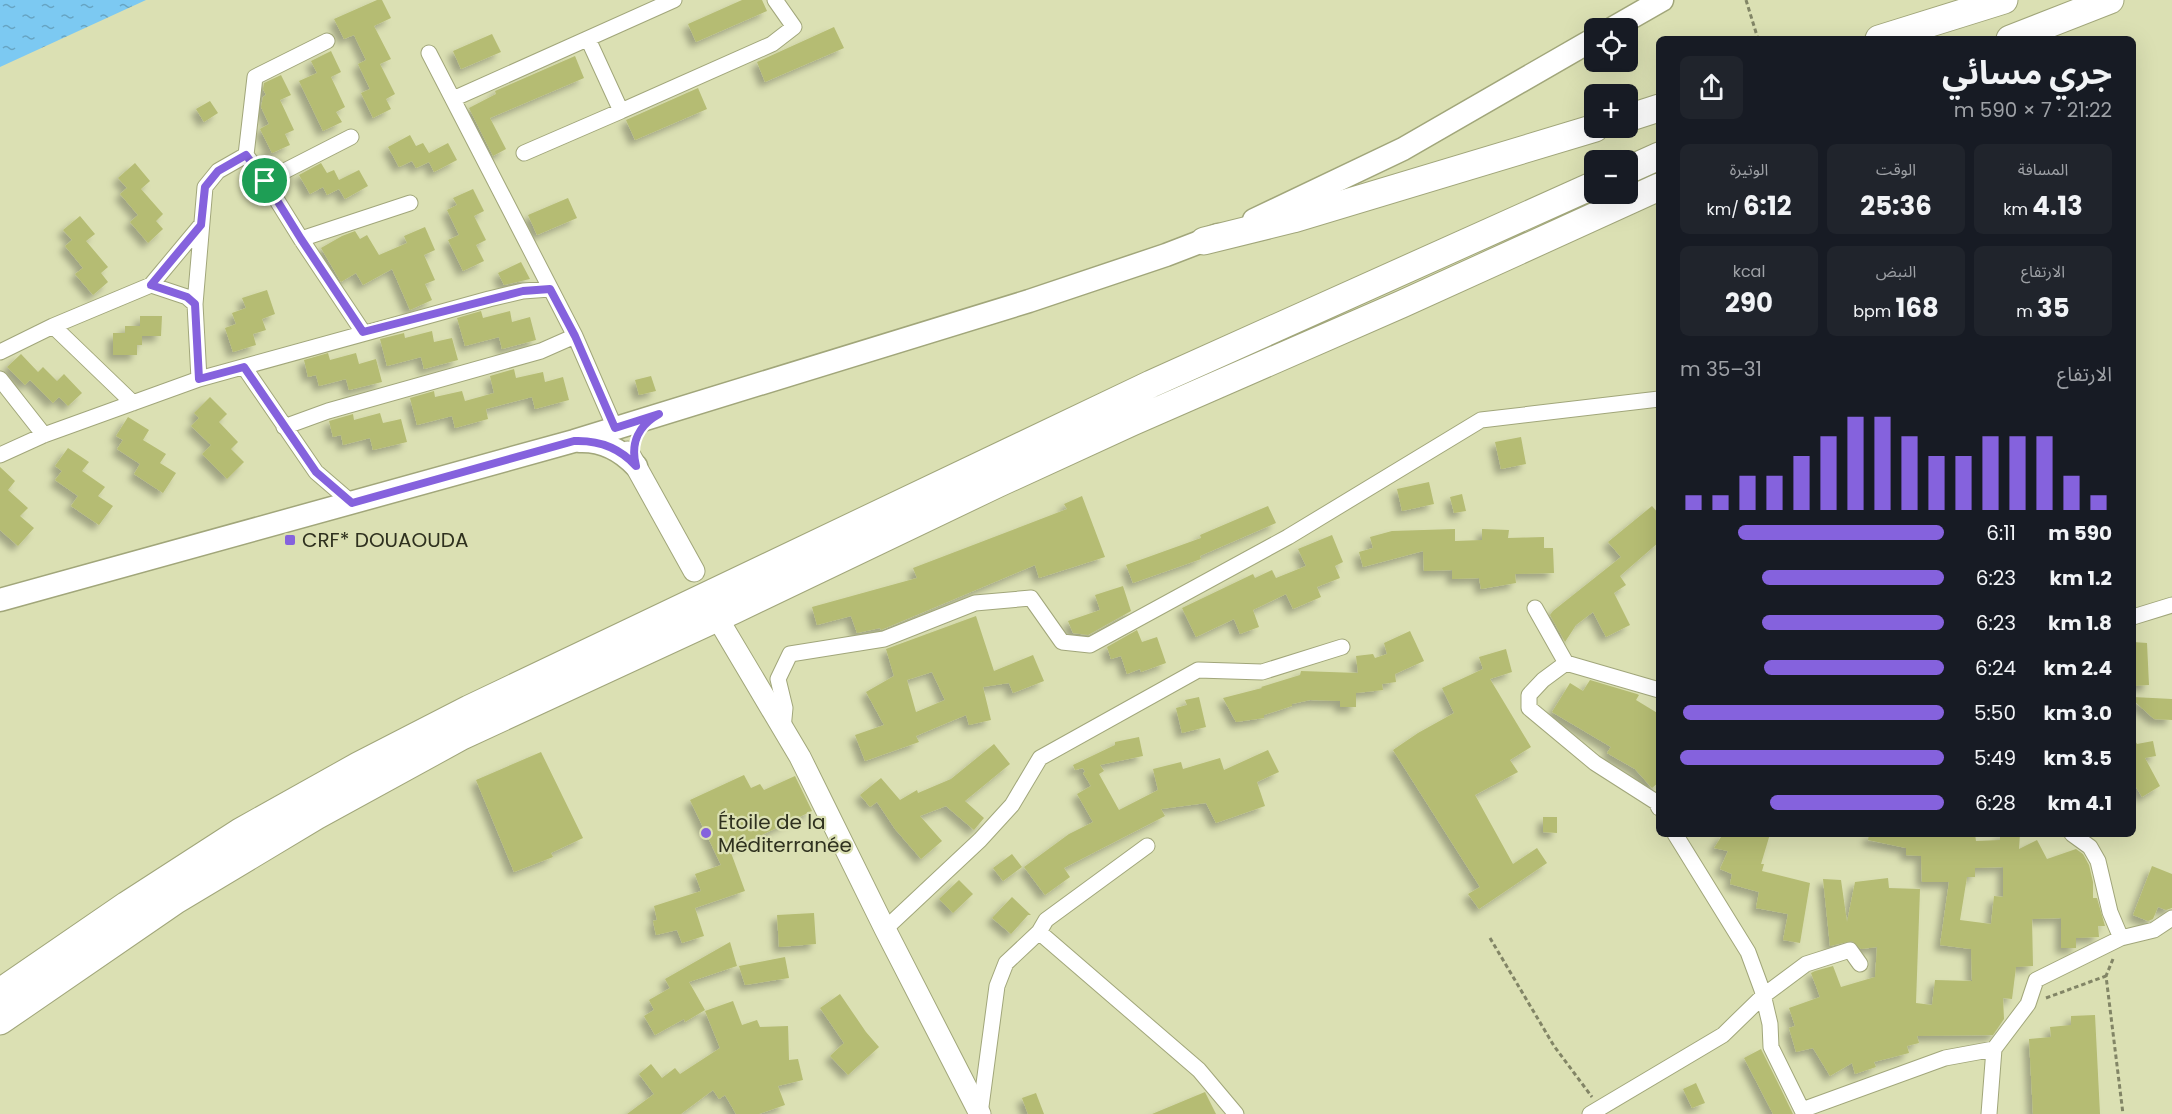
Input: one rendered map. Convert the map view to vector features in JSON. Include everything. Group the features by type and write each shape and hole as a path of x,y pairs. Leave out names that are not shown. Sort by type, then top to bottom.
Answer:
{"highway":[{"path":"1889,36 2004,0"},
{"path":"1937,36 2027,0"},
{"path":"2018,36 2110,0"},
{"path":"1638,114 1656,109"},
{"path":"1204,241 1304,216 1584,131"},
{"path":"1638,165 1656,157"},
{"path":"0,1022 176,900 316,816 462,736 734,610 1018,474 1656,188"},
{"path":"0,992 127,905 240,832 358,766 469,709 1129,394 1584,189"}],"main road":[{"path":"1630,18 1662,0"},
{"path":"0,600 574,441 1029,301 1204,241 1288,205 1403,149 1584,45"},
{"path":"636,466 634,448 639,431 644,424 659,414"},
{"path":"615,428 694,571"},
{"path":"574,441 594,441 613,447 636,466"},
{"path":"718,619 800,757 980,1114"}],"street":[{"path":"453,99 674,0"},
{"path":"524,153 772,44 794,27 775,0"},
{"path":"588,39 621,111"},
{"path":"327,41 255,77 246,155 363,332"},
{"path":"429,52 575,336 615,428"},
{"path":"265,181 351,137"},
{"path":"199,379 195,304 205,187 218,171 246,155"},
{"path":"301,239 410,203"},
{"path":"0,352 53,326 151,285 201,225"},
{"path":"151,285 187,297 195,304"},
{"path":"0,455 44,435 199,379 363,332 523,291 550,289"},
{"path":"53,326 133,403"},
{"path":"284,427 328,411 541,351 575,336"},
{"path":"244,367 316,472 352,503"},
{"path":"0,379 44,435"},
{"path":"783,729 785,708 778,679 790,654 884,639 975,603 1031,598 1062,642 1090,645 1288,537 1481,420 1656,399"},
{"path":"2136,616 2172,605"},
{"path":"1535,608 1566,663 1656,689"},
{"path":"885,929 980,840 1012,805 1040,758 1198,669 1262,672 1342,647"},
{"path":"1566,663 1543,680 1529,695 1529,708 1595,763 1656,803"},
{"path":"1677,837 1748,952 1770,1024 1771,1047 1803,1112 1945,1058 1994,1049"},
{"path":"2076,837 2090,847 2098,861 2110,912 2121,938"},
{"path":"980,1114 997,986 1006,963 1039,932 1046,920 1147,846"},
{"path":"1989,1114 1994,1049 2028,1004 2036,980 2121,938 2154,930 2172,918"},
{"path":"1039,932 1199,1070 1236,1114"},
{"path":"1595,1111 1723,1035 1763,996 1806,964 1850,950 1860,964"}],"path":[{"path":"1746,0 1757,36"},
{"path":"1490,938 1595,1111"},
{"path":"2121,938 2106,976 2123,1114"},
{"path":"2028,1004 2106,976"}],"water":[{"path":"0,0 146,0 0,67"}],"building":[{"path":"377,0 382,0 391,18 374,26 391,59 380,64 395,94 386,99 391,109 373,118 361,93 370,89 358,64 366,60 354,35 344,39 334,19"},
{"path":"742,0 762,0 767,11 696,42 688,24"},
{"path":"834,27 844,48 765,82 757,62"},
{"path":"492,34 501,52 461,69 453,51"},
{"path":"331,51 341,72 331,77 345,107 336,112 342,122 323,131 299,81 317,73 311,61"},
{"path":"575,56 584,78 490,118 506,149 493,156 469,108 496,94 495,91"},
{"path":"281,75 291,95 280,100 294,130 285,134 290,145 272,153 260,129 269,124 261,107 263,97 266,95 263,89 264,83"},
{"path":"698,88 707,109 635,140 626,120"},
{"path":"210,101 218,113 204,122 196,109"},
{"path":"410,135 416,146 423,143 429,153 448,143 457,160 434,172 429,162 416,168 412,161 399,167 388,147"},
{"path":"135,163 150,181 141,189 163,214 156,221 163,229 148,243 130,222 138,215 120,194 127,188 118,178"},
{"path":"321,163 327,173 334,170 339,180 359,170 368,186 345,199 339,189 327,195 323,187 310,194 299,175"},
{"path":"473,189 484,211 474,216 486,240 476,245 484,261 463,271 448,240 459,235 447,210 457,205 453,198"},
{"path":"568,198 577,218 537,235 528,215"},
{"path":"80,216 95,234 86,241 108,267 101,273 108,282 93,295 75,274 83,268 65,246 72,240 63,230"},
{"path":"425,227 435,250 424,255 435,280 425,284 432,300 410,310 392,269 363,285 356,273 341,282 321,248 355,231 360,239 367,235 379,255 407,243 404,236"},
{"path":"521,262 530,279 504,285 498,273"},
{"path":"267,290 275,314 262,319 266,330 253,334 256,345 233,352 225,328 236,324 232,313 246,308 242,298"},
{"path":"481,311 483,318 510,311 512,322 530,317 536,340 502,349 499,337 465,346 457,318"},
{"path":"140,316 162,316 161,336 142,336 142,345 137,345 137,355 113,355 113,333 125,333 125,326 140,326"},
{"path":"432,331 434,342 452,338 458,360 424,369 421,357 387,366 380,339 404,333 405,338"},
{"path":"328,353 330,360 356,353 359,364 376,359 382,382 349,390 346,379 319,386 316,375 308,377 304,360"},
{"path":"21,354 38,372 43,367 57,381 64,374 82,393 68,406 59,397 53,403 30,380 25,385 7,367"},
{"path":"514,369 516,378 543,372 545,382 563,377 569,400 535,409 532,397 486,409 488,419 455,428 452,416 417,425 410,398 434,391 435,397 462,391 465,401 494,393 490,376"},
{"path":"651,376 656,391 639,395 635,380"},
{"path":"210,397 227,414 219,422 238,442 231,449 244,462 227,479 202,454 211,445 191,426 199,418 194,413"},
{"path":"380,413 383,423 401,419 407,442 373,450 370,438 343,445 341,435 333,437 329,421 353,414 354,420"},
{"path":"128,417 149,430 143,440 166,454 160,463 176,473 163,493 134,474 140,464 117,449 123,440 116,436"},
{"path":"1521,437 1526,464 1501,469 1495,442"},
{"path":"68,448 89,462 82,471 105,487 98,496 113,506 99,525 71,506 78,496 55,480 62,471 55,466"},
{"path":"0,467 15,481 8,490 28,508 20,516 34,528 18,546 0,530"},
{"path":"1429,482 1434,504 1402,511 1397,489"},
{"path":"1462,494 1466,511 1454,513 1450,497"},
{"path":"1082,496 1105,557 1039,578 1035,565 881,630 880,628 857,633 851,616 817,625 812,607 917,578 913,568 1067,509 1064,504"},
{"path":"1268,506 1276,523 1200,556 1201,559 1133,583 1126,565 1201,538 1200,535"},
{"path":"1652,506 1656,511 1656,545 1620,576 1626,585 1614,593 1630,625 1606,637 1593,612 1576,625 1565,642 1550,615 1621,557 1608,542"},
{"path":"1455,529 1455,541 1482,540 1482,529 1509,530 1508,538 1544,537 1544,548 1553,548 1554,573 1515,574 1516,583 1481,589 1479,578 1452,579 1452,570 1424,571 1423,551 1363,567 1359,552 1373,548 1370,537 1392,531"},
{"path":"1332,535 1343,562 1335,566 1340,578 1317,587 1321,597 1293,609 1286,594 1253,610 1259,627 1240,634 1234,619 1196,637 1182,608 1253,574 1255,578 1272,570 1276,578 1306,566 1298,549"},
{"path":"1123,586 1131,611 1088,635 1073,633 1068,621 1100,610 1095,595"},
{"path":"976,616 994,671 1033,655 1044,681 1013,693 1009,683 983,687 991,720 969,725 966,715 916,736 919,742 865,761 855,735 884,725 866,692 894,676 886,649","holes":["932,672 945,700 916,712 907,680"]},
{"path":"1137,630 1142,642 1157,637 1166,663 1141,672 1140,669 1127,674 1121,656 1111,659 1107,647"},
{"path":"1410,631 1424,661 1395,674 1396,682 1382,684 1383,690 1356,693 1356,707 1340,707 1340,701 1310,700 1292,704 1292,706 1264,715 1264,718 1236,722 1223,698 1300,675 1301,671 1358,673 1356,656 1373,654 1375,658 1387,654 1384,643"},
{"path":"2136,642 2147,643 2149,685 2136,686"},
{"path":"1506,649 1512,672 1490,679 1531,747 1510,760 1518,772 1475,795 1513,864 1537,848 1547,863 1479,909 1468,894 1480,887 1393,750 1454,713 1442,688 1483,669 1479,657"},
{"path":"1590,680 1637,694 1639,695 1636,700 1656,712 1656,785 1652,788 1635,769 1607,753 1611,747 1552,712 1570,683 1583,691"},
{"path":"1199,697 1206,727 1182,733 1176,708 1187,705 1185,700"},
{"path":"2136,697 2172,699 2172,720 2154,719 2136,703"},
{"path":"1139,737 1143,756 1100,765 1104,771 1099,774 1119,810 1158,790 1153,769 1181,762 1183,769 1220,758 1224,770 1268,750 1279,772 1257,782 1265,806 1216,823 1206,803 1161,809 1165,816 1064,868 1070,877 1045,895 1024,867 1069,834 1093,822 1077,794 1091,786 1083,773 1085,772 1083,768 1075,770 1073,765 1115,745 1115,742"},
{"path":"2153,741 2156,756 2145,758 2160,786 2142,797 2136,787 2136,742 2137,744"},
{"path":"994,744 1010,764 965,801 984,818 974,830 946,806 920,816 942,841 921,859 895,829 877,802 870,807 860,795 881,778 900,800 917,790 918,793 951,779"},
{"path":"541,752 583,838 551,853 553,857 514,872 476,780"},
{"path":"744,775 751,788 760,784 764,790 795,776 812,811 730,850 745,891 695,908 704,936 682,943 677,930 656,935 653,921 657,920 654,906 701,891 695,874 721,865 690,800"},
{"path":"1543,817 1557,817 1557,833 1543,832"},
{"path":"1721,837 1769,837 1761,864 1764,864 1762,871 1810,883 1800,943 1783,940 1788,914 1756,908 1759,892 1730,884 1732,874 1720,869 1728,851 1714,848"},
{"path":"1868,837 1975,837 1976,841 2000,840 2000,837 2020,837 2019,849 2037,840 2047,859 2076,849 2083,854 2089,865 2093,882 2093,898 2097,898 2105,926 2098,926 2099,937 2076,938 2076,948 2061,948 2061,918 2032,919 2033,966 2016,967 2012,999 2003,998 2004,1019 1993,1035 1917,1036 1919,1043 1907,1046 1909,1053 1874,1062 1876,1067 1855,1074 1852,1063 1830,1076 1813,1048 1796,1052 1789,1028 1795,1026 1789,1008 1820,997 1811,973 1815,971 1833,966 1841,987 1875,977 1877,947 1861,949 1852,941 1830,946 1823,879 1841,880 1847,922 1855,882 1888,878 1889,888 1920,889 1916,1003 1932,1005 1935,980 1972,981 1971,949 1940,945 1949,882 1922,882 1921,856 1906,855 1906,848 1868,840","holes":["2003,867 2003,897 1994,896 1991,924 1960,920 1967,877 1975,877 1975,868"]},
{"path":"1012,854 1022,867 1003,881 993,868"},
{"path":"2152,866 2172,874 2172,908 2166,910 2158,907 2153,919 2148,921 2133,915"},
{"path":"959,880 973,894 953,913 939,899"},
{"path":"1012,897 1031,915 1028,915 1011,934 992,918"},
{"path":"814,913 816,944 779,947 777,915"},
{"path":"730,942 737,966 689,982 705,1010 655,1035 644,1016 654,1010 649,1000 670,988 665,979"},
{"path":"785,957 789,978 745,985 739,966"},
{"path":"840,994 879,1047 848,1075 830,1056 844,1043 820,1008"},
{"path":"733,1001 742,1025 757,1020 760,1027 788,1026 789,1060 798,1059 803,1080 778,1086 785,1105 759,1114 736,1114 725,1095 719,1099 713,1090 681,1114 627,1114 654,1094 639,1074 651,1064 662,1078 675,1068 680,1074 720,1048 705,1011"},
{"path":"2095,1015 2100,1114 2033,1114 2029,1039 2051,1037 2050,1027 2071,1025 2071,1016"},
{"path":"1761,1049 1793,1114 1773,1114 1744,1058"},
{"path":"1696,1083 1705,1103 1692,1108 1683,1089"},
{"path":"1205,1092 1216,1114 1152,1114"},
{"path":"1036,1093 1044,1114 1028,1114 1022,1098"}],"place":[{"name":"CRF* DOUAOUDA","path":"290,540"},
{"name":"Étoile de la Méditerranée","path":"706,833"}],"route":[{"path":"246,155 265,181 363,332 523,291 550,289 575,336 615,428 659,414 644,424 635,440 636,466 613,447 594,441 574,441 352,503 316,472 244,367 199,379 195,304 187,297 151,285 201,225 205,187 218,171 246,155"}]}
